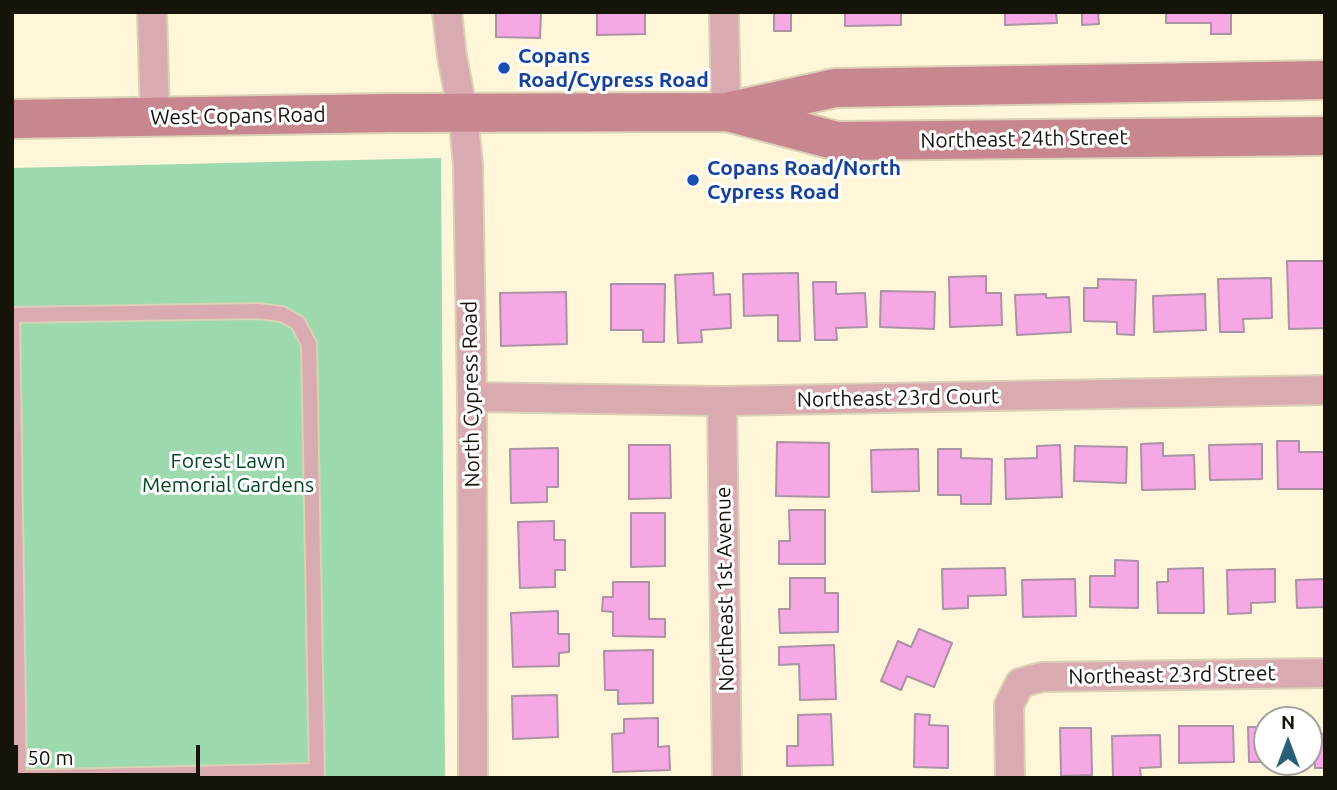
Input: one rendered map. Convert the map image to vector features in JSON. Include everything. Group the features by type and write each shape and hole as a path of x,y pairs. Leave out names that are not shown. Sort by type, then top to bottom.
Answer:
{"main road":[{"name":"Northeast 24th Street","path":"463,113 726,112 835,88 1325,80"},
{"name":"Northeast 24th Street","path":"726,112 837,141 1325,136"},
{"name":"West Copans Road","path":"12,120 463,113"}],"street":[{"path":"152,12 155,117"},
{"name":"North Cypress Road","path":"447,12 452,57 463,113 468,165 472,397 473,778"},
{"path":"724,12 726,112"},
{"name":"Northeast 23rd Court","path":"472,397 722,401 1325,390"},
{"name":"Northeast 1st Avenue","path":"722,401 727,778"},
{"name":"Northeast 23rd Street","path":"1010,778 1009,705 1020,683 1042,677 1325,673"}],"lane":[{"path":"12,778 19,778 317,774 309,344 298,323 282,314 258,311 12,315 19,778"}],"green space":[{"name":"Forest Lawn Memorial Gardens","path":"441,158 445,778 12,778 12,168"}],"building":[{"path":"496,12 541,12 540,38 496,37"},
{"path":"597,12 645,12 645,34 597,35"},
{"path":"774,12 791,12 791,31 774,31"},
{"path":"845,12 901,12 901,25 845,26"},
{"path":"1005,12 1056,12 1057,23 1005,25"},
{"path":"1082,12 1098,12 1099,24 1082,25"},
{"path":"1166,12 1231,12 1231,34 1211,34 1211,23 1166,23"},
{"path":"1287,261 1325,261 1325,328 1289,329"},
{"path":"713,273 714,295 730,294 731,328 701,330 702,342 678,343 675,275"},
{"path":"798,273 800,341 778,341 778,315 744,316 743,274"},
{"path":"986,276 986,293 1001,293 1002,325 950,327 949,277"},
{"path":"1271,278 1272,318 1243,319 1244,332 1220,332 1218,279"},
{"path":"1098,279 1136,280 1134,335 1117,334 1117,322 1084,321 1084,288 1098,288"},
{"path":"813,282 836,282 836,294 865,293 867,327 836,328 837,340 815,340"},
{"path":"611,284 665,284 664,342 643,342 643,330 611,330"},
{"path":"881,291 935,292 934,329 880,327"},
{"path":"566,292 567,344 501,346 500,293"},
{"path":"1046,294 1046,298 1069,297 1071,332 1017,335 1015,295"},
{"path":"1205,294 1206,330 1154,332 1153,296"},
{"path":"1277,441 1299,441 1299,452 1325,452 1325,489 1278,489"},
{"path":"777,442 829,443 829,497 776,496"},
{"path":"1163,443 1163,456 1194,455 1195,489 1142,490 1141,444"},
{"path":"1262,444 1262,479 1210,480 1209,445"},
{"path":"629,445 670,445 671,498 629,499"},
{"path":"1060,445 1062,497 1006,499 1005,459 1037,458 1037,446"},
{"path":"1075,446 1127,447 1126,483 1074,481"},
{"path":"558,448 558,487 547,487 547,502 511,503 510,449"},
{"path":"918,449 919,491 872,492 871,450"},
{"path":"938,449 961,449 961,458 992,459 991,504 961,504 961,495 938,495"},
{"path":"789,510 825,510 825,564 779,564 779,541 790,541"},
{"path":"631,513 665,513 665,566 631,567"},
{"path":"554,521 554,540 565,540 565,570 555,570 555,587 520,588 518,522"},
{"path":"1115,560 1138,561 1138,608 1090,607 1090,576 1115,576"},
{"path":"1005,568 1006,595 968,596 968,608 943,609 942,569"},
{"path":"1203,568 1204,613 1158,613 1157,582 1168,582 1168,569"},
{"path":"1275,569 1275,602 1251,603 1251,613 1228,614 1227,570"},
{"path":"790,578 825,578 825,593 838,593 838,632 780,633 779,609 790,609"},
{"path":"1075,579 1076,616 1023,617 1022,580"},
{"path":"1325,579 1325,607 1297,608 1296,580"},
{"path":"613,582 649,582 649,619 665,619 665,637 613,636 613,612 602,611 603,597 613,597"},
{"path":"558,611 558,634 569,634 569,652 559,653 559,666 513,667 511,613"},
{"path":"919,629 952,643 934,687 907,676 901,690 881,681 898,641 911,647"},
{"path":"834,645 836,699 800,700 799,664 779,665 779,647"},
{"path":"653,650 653,703 618,704 618,690 605,690 604,651"},
{"path":"557,695 558,737 513,739 512,696"},
{"path":"831,714 833,765 787,766 787,746 798,746 798,715"},
{"path":"915,714 930,715 929,725 948,726 948,768 914,767"},
{"path":"658,718 658,747 669,746 670,770 613,772 612,734 624,733 624,719"},
{"path":"1179,726 1233,726 1234,762 1179,763"},
{"path":"1248,727 1253,727 1253,762 1249,762"},
{"path":"1060,728 1091,728 1092,775 1061,776"},
{"path":"1323,734 1325,734 1323,768"},
{"path":"1160,735 1161,767 1140,768 1141,778 1113,778 1112,736"}],"place":[{"name":"Copans Road/Cypress Road","path":"504,68"},
{"name":"Copans Road/North Cypress Road","path":"693,180"}]}
